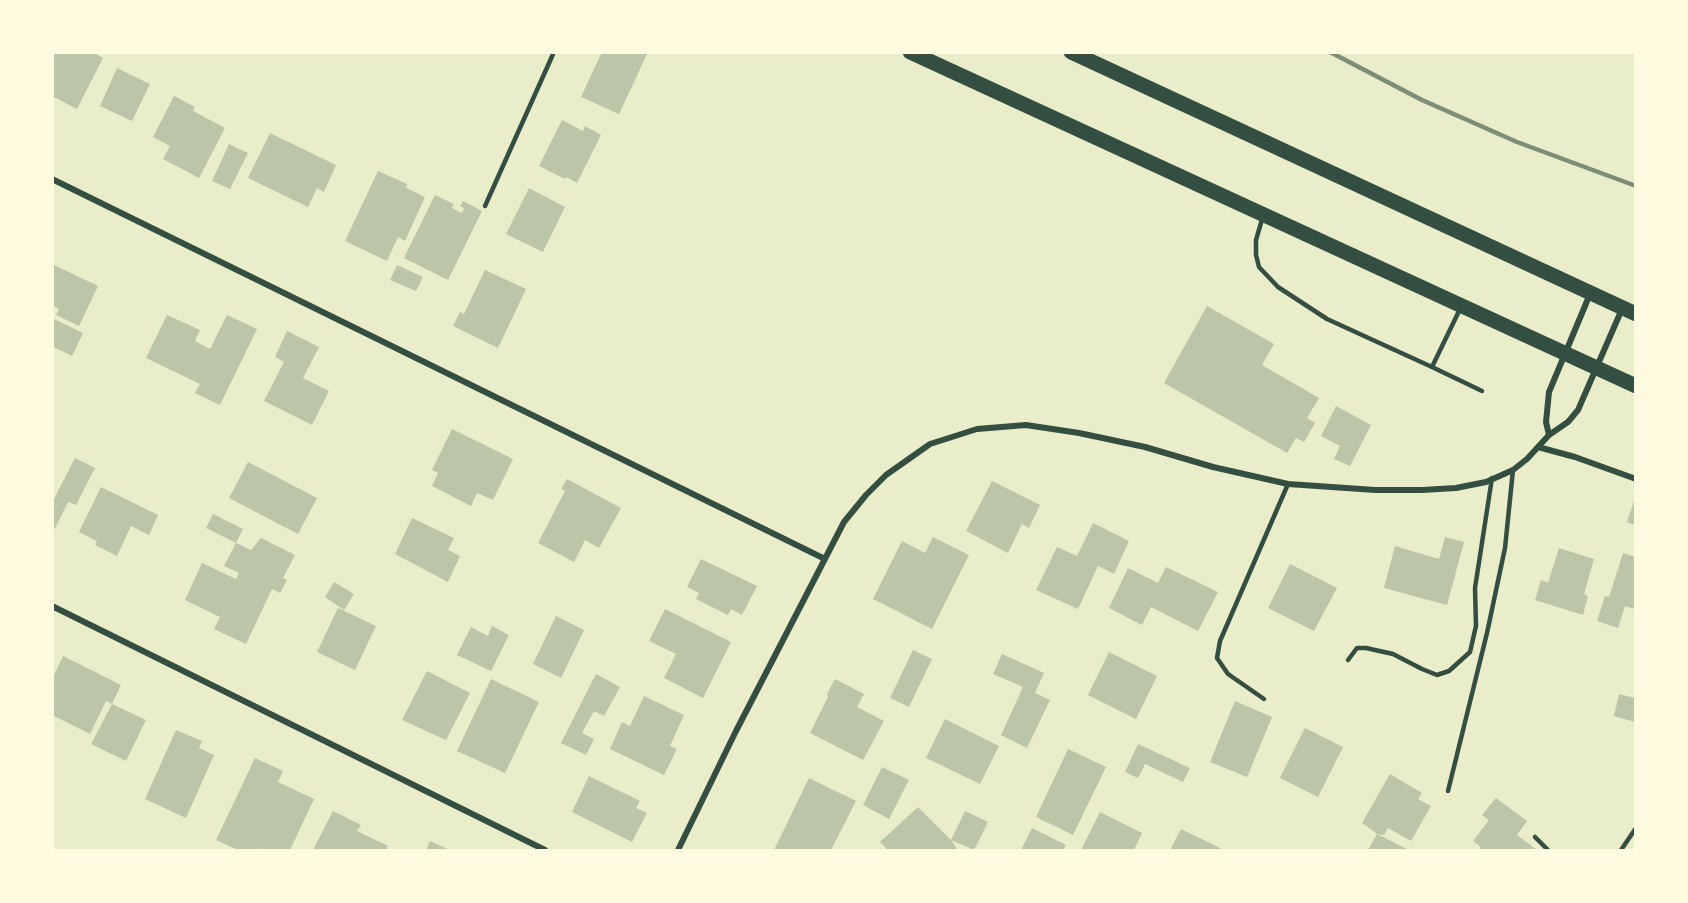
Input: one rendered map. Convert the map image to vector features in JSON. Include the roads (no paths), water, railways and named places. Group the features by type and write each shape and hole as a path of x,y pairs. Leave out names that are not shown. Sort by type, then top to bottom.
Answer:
{"main road":[{"path":"910,52 1635,386"},
{"path":"1071,52 1629,311"}],"street":[{"path":"52,179 825,559"},
{"path":"1549,435 1545,422 1549,393 1590,292"},
{"path":"678,850 844,522 886,474 930,444 977,429 1026,425 1079,433 1288,484 1374,490 1456,488 1486,482 1513,470 1549,435 1568,422 1578,410 1597,369 1629,311"},
{"path":"1538,447 1575,457 1635,479"},
{"path":"52,606 545,850"}],"lane":[{"path":"485,206 554,52"},
{"path":"1263,215 1256,240 1256,255 1264,274 1278,287 1327,319 1482,391"},
{"path":"1432,367 1461,306"},
{"path":"1448,791 1487,633 1505,548 1513,470"},
{"path":"1348,660 1357,648 1366,648 1393,654 1437,675 1449,671 1470,652 1476,626 1475,588 1492,478"},
{"path":"1264,699 1228,674 1217,658 1220,641 1288,484"},
{"path":"1621,850 1635,828"},
{"path":"1535,837 1548,850"}],"railway":[{"path":"1330,52 1422,100 1517,142 1636,186"}]}
